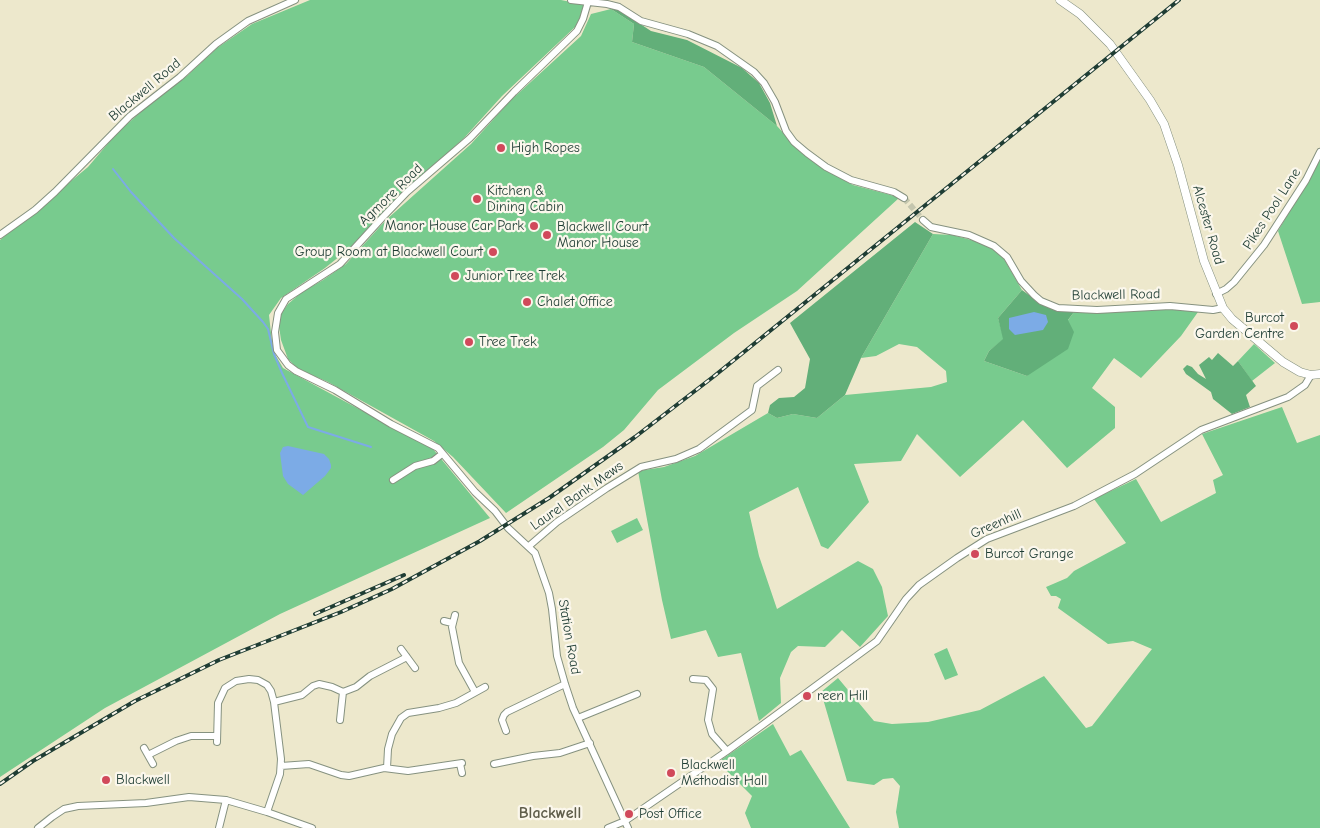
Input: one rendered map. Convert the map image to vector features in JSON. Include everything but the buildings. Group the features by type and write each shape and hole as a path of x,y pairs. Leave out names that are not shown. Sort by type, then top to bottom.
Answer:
{"main road":[{"name":"Alcester Road","path":"1060,0 1080,14 1110,44 1150,100 1167,130 1204,261 1222,308 1232,319 1283,362 1300,372 1311,375 1320,374"}],"street":[{"name":"Blackwell Road","path":"0,235 35,210 130,116 180,77 216,44 248,22 295,0"},
{"path":"571,0 620,7 641,21 688,34 717,46 754,72 764,83 775,102 786,130 794,142 807,153 826,167 851,180 894,192 904,198"},
{"name":"Agmore Road","path":"502,519 475,492 438,448 391,424 335,390 296,371 288,365 277,350 275,332 278,313 286,299 340,264 407,192 470,138 514,92 568,41 577,31 583,20 588,2"},
{"name":"Pikes Pool Lane","path":"1216,294 1234,282 1264,245 1310,172 1320,152"},
{"name":"Blackwell Road","path":"923,220 931,227 969,235 994,246 1007,257 1021,282 1034,295 1041,301 1058,308 1097,310 1170,306 1213,310 1222,308"},
{"name":"Laurel Bank Mews","path":"529,546 557,522 641,467 660,464 699,449 752,410 757,386 778,370"},
{"name":"Greenhill","path":"608,828 626,825 877,641 906,599 919,585 957,558 987,539 1074,506 1134,474 1201,430 1288,397 1305,385 1311,375"},
{"path":"393,480 415,466 433,462 442,454"},
{"name":"Station Road","path":"502,519 508,528 529,546 539,562 549,593 557,656 564,684 626,825"},
{"path":"455,615 452,623 459,663 475,692"},
{"path":"444,621 452,623"},
{"path":"401,649 414,668"},
{"path":"274,702 302,695 313,686 319,684 332,686 343,692 356,687 370,676 407,657"},
{"path":"693,679 706,680 713,689 708,720 712,734 727,751"},
{"path":"148,755 191,736 217,739 220,695 225,688 236,681 258,680 267,685 274,702 281,766 267,812"},
{"path":"506,731 502,720 507,712 564,684"},
{"path":"387,768 388,749 392,734 401,718 408,713 456,703 485,687"},
{"path":"332,712 340,717 343,692"},
{"path":"578,718 637,694"},
{"path":"494,764 560,753 590,743"},
{"path":"144,748 153,764"},
{"path":"281,766 309,764 341,776 348,776 387,768 408,771 461,764 462,773"},
{"path":"38,828 64,809 78,806 146,803 189,797 207,797 226,800 267,812 312,828"},
{"path":"219,828 226,800"}],"green space":[{"path":"310,0 561,0 581,4 586,7 582,19 575,27 502,96 465,137 376,219 350,248 325,268 281,298 269,315 273,351 283,368 433,449 490,518 280,614 105,708 0,777 0,240 88,167 116,134 188,75 217,48 252,24"},
{"path":"613,6 651,31 687,40 742,68 759,83 770,103 777,126 704,67 632,42 634,24 611,9"},
{"path":"611,9 634,24 632,42 704,67 777,126 798,149 822,168 853,185 899,198 797,291 734,333 658,390 624,430 603,447 506,513 453,457 434,441 328,382 298,369 288,359 281,340 279,326 281,314 288,304 302,292 346,264 386,220 471,144 510,101 581,36 591,14"},
{"path":"1320,160 1320,302 1302,304 1278,231"},
{"path":"915,222 933,234 861,358 845,395 817,418 793,414 777,418 768,413 770,405 779,398 794,397 805,388 810,359 790,323"},
{"path":"933,234 952,235 975,241 994,250 1004,259 1022,290 998,318 1004,339 989,351 984,361 1027,376 1074,312 1170,309 1198,312 1181,336 1141,378 1114,358 1092,388 1115,407 1115,428 1067,468 1023,420 960,477 917,434 901,461 854,464 869,502 828,549 821,546 798,487 749,512 759,556 777,609 858,561 873,569 882,587 888,616 860,647 842,630 825,647 798,646 791,652 780,678 781,703 759,721 741,653 718,657 706,630 671,639 638,471 664,467 695,456 768,413 777,418 793,414 817,418 845,395 931,387 947,382 946,371 917,347 899,344 876,356 861,358"},
{"path":"1022,290 1044,306 1058,311 1074,312 1068,320 1074,332 1068,349 1027,376 984,361 989,351 1003,339 998,318"},
{"path":"1254,344 1275,363 1252,381 1238,361"},
{"path":"1218,353 1233,366 1238,361 1256,386 1246,395 1250,407 1232,414 1213,399 1211,392 1186,374 1183,369 1187,365 1192,367 1206,379 1199,365 1209,357 1212,360"},
{"path":"1282,407 1297,443 1320,435 1320,828 899,828 896,812 900,786 893,778 883,779 874,785 847,781 821,692 838,678 874,721 892,724 928,722 980,710 1044,676 1086,728 1092,726 1152,649 1133,641 1108,644 1058,608 1061,599 1051,596 1046,587 1067,578 1074,571 1126,543 1094,499 1136,479 1161,522 1216,493 1213,480 1223,475 1202,434"},
{"path":"637,518 643,530 617,543 611,531"},
{"path":"947,648 958,675 945,680 934,654"},
{"path":"773,724 790,756 801,750 850,828 751,828 745,813 752,796 718,762"}],"water":[{"path":"1034,312 1046,315 1048,322 1043,330 1015,335 1009,329 1009,318"},
{"path":"288,446 324,454 329,459 331,465 325,476 303,495 288,484 283,476 280,453 283,447"}],"waterway":[{"path":"113,169 131,192 174,238 242,299 263,322 268,329 274,354 282,373 308,427 371,447"}],"tunnel":[{"path":"904,198 923,220"}],"railway":[{"path":"0,784 33,761 135,701 219,660 341,612 392,589 480,541 549,498 635,437 713,377 1179,0"},
{"path":"315,614 404,575"}],"place":[{"name":"High Ropes","path":"501,148"},
{"name":"Kitchen & Dining Cabin","path":"477,199"},
{"name":"Manor House Car Park","path":"534,226"},
{"name":"Blackwell Court Manor House","path":"547,235"},
{"name":"Group Room at Blackwell Court","path":"493,252"},
{"name":"Junior Tree Trek","path":"455,276"},
{"name":"Chalet Office","path":"527,302"},
{"name":"Burcot Garden Centre","path":"1294,326"},
{"name":"Tree Trek","path":"469,342"},
{"name":"Burcot Grange","path":"975,554"},
{"name":"reen Hill","path":"807,696"},
{"name":"Blackwell Methodist Hall","path":"671,773"},
{"name":"Blackwell","path":"106,780"},
{"name":"Post Office","path":"629,814"}],"district":[{"name":"Blackwell","path":"550,813"}]}
